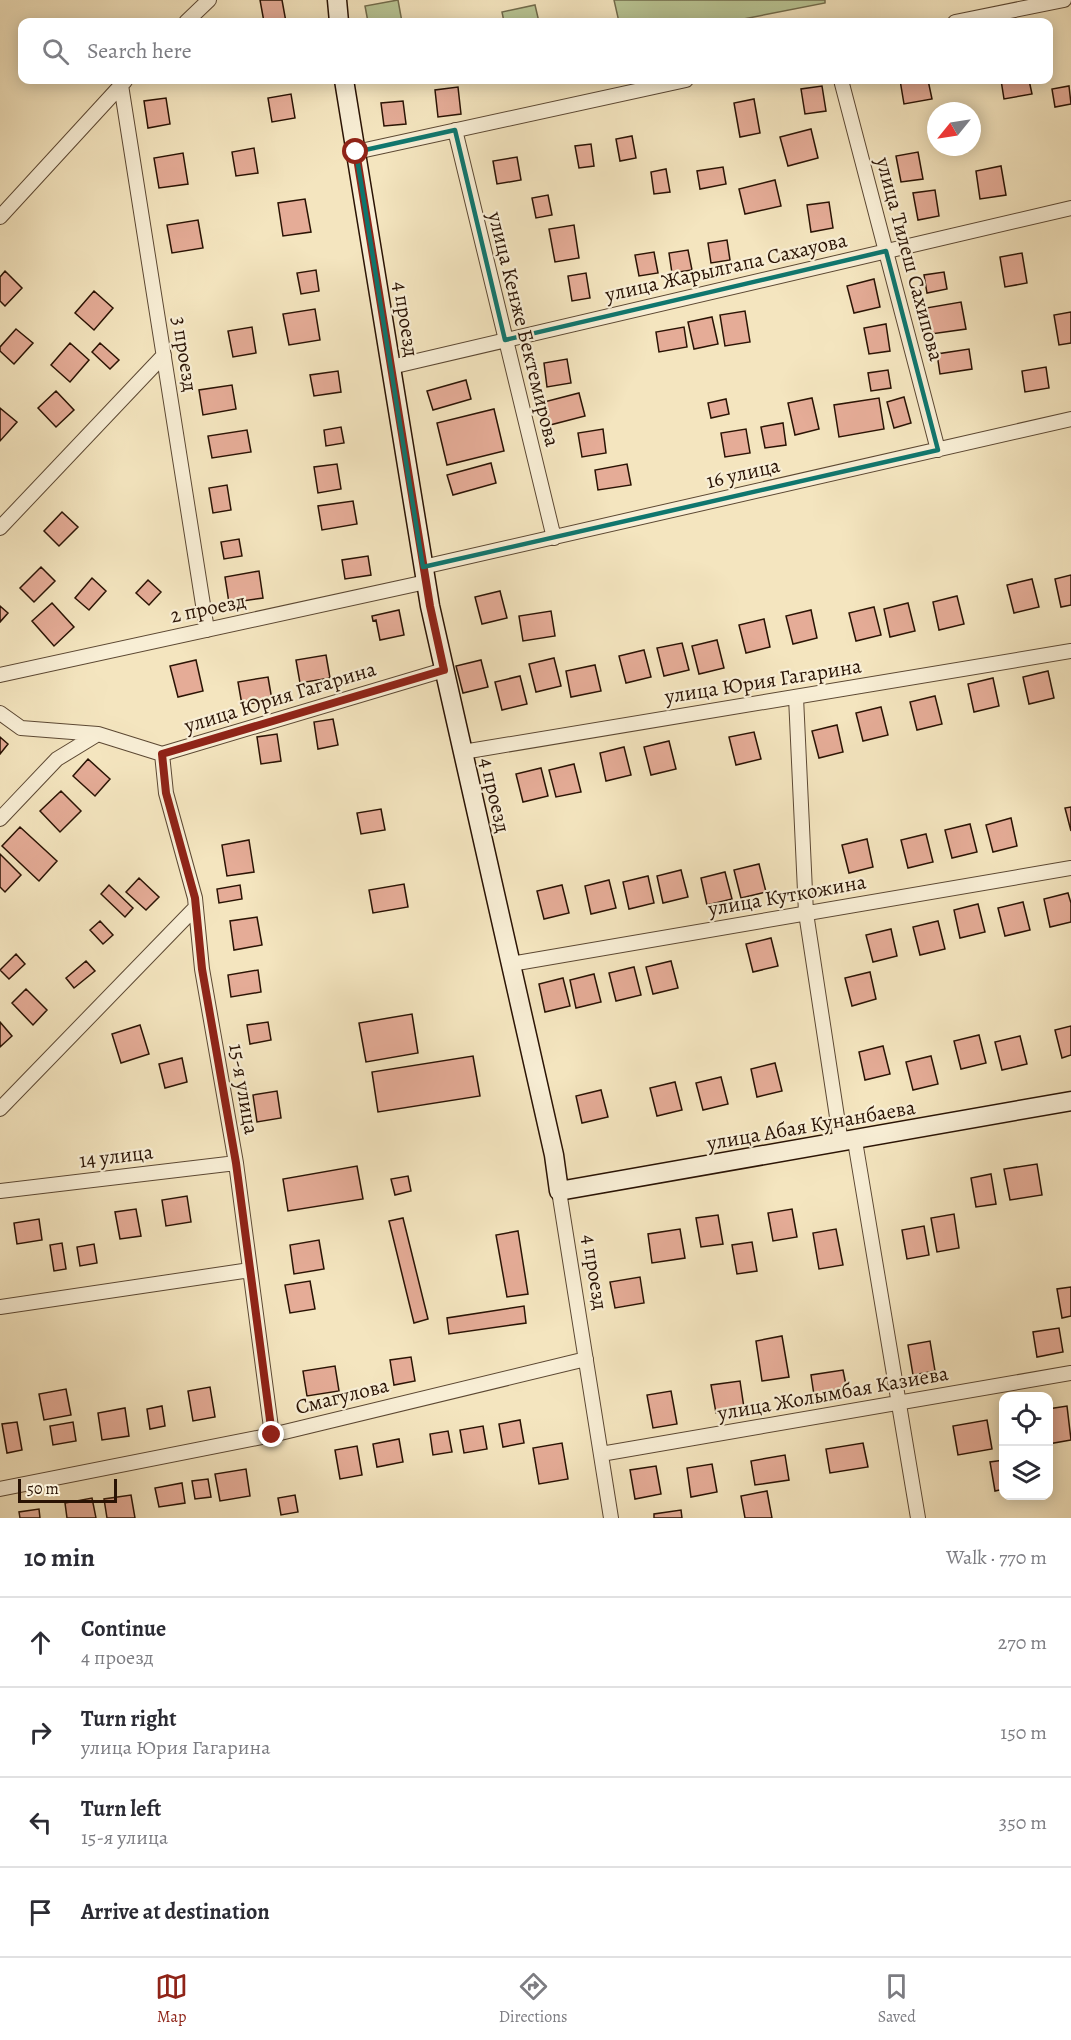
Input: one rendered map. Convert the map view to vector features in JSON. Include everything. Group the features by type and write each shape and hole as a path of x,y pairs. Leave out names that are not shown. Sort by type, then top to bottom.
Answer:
{"street":[{"path":"190,18 209,0"},
{"path":"337,0 339,18"},
{"path":"975,18 1064,0"},
{"path":"0,217 122,84"},
{"name":"3 проезд","path":"124,84 207,630"},
{"name":"4 проезд","path":"345,84 425,575 444,670 554,1155 611,1518"},
{"path":"356,152 667,84"},
{"name":"улица Тилеш Сахипова","path":"843,84 938,450"},
{"name":"улица Кенже Бектемирова","path":"454,130 554,537"},
{"name":"улица Жарылгапа Сахауова","path":"391,367 1071,208"},
{"path":"0,528 164,355"},
{"name":"16 улица","path":"425,575 554,537 1071,419"},
{"name":"2 проезд","path":"0,675 207,630 425,575"},
{"name":"улица Юрия Гагарина","path":"463,752 1071,651"},
{"name":"улица Юрия Гагарина","path":"162,754 444,670"},
{"path":"796,697 806,913 899,1404 918,1518"},
{"path":"0,713 21,728 98,734 162,754"},
{"path":"0,819 57,759 98,734"},
{"name":"15-я улица","path":"162,754 166,793 196,907 202,969 236,1163 272,1435"},
{"name":"улица Куткожина","path":"511,964 1071,868"},
{"path":"0,1108 196,907"},
{"name":"улица Абая Кунанбаева","path":"559,1191 1071,1101"},
{"name":"14 улица","path":"0,1191 236,1163"},
{"path":"0,1307 250,1270"},
{"name":"Смагулова","path":"0,1489 272,1435 586,1359"},
{"name":"улица Жолымбая Казиева","path":"601,1454 899,1404 1071,1372"}],"highlighted area":[{"path":"455,130 505,340 886,251 938,450 423,567 356,152"}],"green space":[{"path":"398,0 401,18 367,18 365,6"},
{"path":"614,0 825,0 825,3 748,18 618,18"},
{"path":"535,5 538,18 503,18 502,12"}],"building":[{"path":"260,0 282,0 285,18 263,18"},
{"path":"901,84 929,84 932,99 904,104"},
{"path":"1002,84 1030,84 1032,94 1004,99"},
{"path":"822,86 826,111 805,114 801,89"},
{"path":"1069,86 1071,104 1055,107 1052,89"},
{"path":"458,87 461,114 438,117 435,90"},
{"path":"291,94 295,118 272,122 268,98"},
{"path":"166,98 170,124 148,128 144,101"},
{"path":"754,99 760,133 740,137 734,103"},
{"path":"403,101 406,124 384,126 381,103"},
{"path":"811,129 818,158 788,166 780,137"},
{"path":"632,136 636,158 620,161 616,139"},
{"path":"591,144 594,166 579,168 575,146"},
{"path":"254,148 258,173 236,176 232,152"},
{"path":"918,152 923,179 901,182 896,156"},
{"path":"183,153 188,184 159,188 154,158"},
{"path":"517,157 521,180 497,184 493,161"},
{"path":"1001,166 1006,195 980,199 976,171"},
{"path":"723,167 726,184 700,189 697,171"},
{"path":"666,169 670,192 654,194 651,172"},
{"path":"775,180 781,206 745,214 739,189"},
{"path":"935,190 939,216 918,220 913,193"},
{"path":"548,195 552,215 536,218 532,198"},
{"path":"305,199 311,232 283,236 278,203"},
{"path":"829,202 833,228 811,232 807,205"},
{"path":"198,220 203,248 172,253 167,225"},
{"path":"574,225 579,258 555,262 549,229"},
{"path":"727,240 730,260 711,263 708,243"},
{"path":"688,250 692,270 672,273 669,253"},
{"path":"654,252 658,273 639,276 635,255"},
{"path":"1022,253 1027,283 1005,287 1000,257"},
{"path":"316,270 319,291 301,294 297,273"},
{"path":"5,271 22,288 5,306 0,301 0,277"},
{"path":"944,272 947,289 927,293 924,275"},
{"path":"586,273 590,298 572,301 568,276"},
{"path":"874,279 880,307 854,313 847,286"},
{"path":"94,291 113,308 94,330 75,313"},
{"path":"961,302 966,329 931,334 926,308"},
{"path":"315,309 320,340 289,345 283,314"},
{"path":"745,311 750,342 725,346 720,315"},
{"path":"1071,312 1071,343 1059,345 1054,315"},
{"path":"712,317 718,344 694,349 688,322"},
{"path":"886,324 890,351 869,354 864,328"},
{"path":"252,327 256,353 233,357 228,331"},
{"path":"684,327 687,347 659,352 656,332"},
{"path":"16,329 33,343 14,364 0,351 0,347"},
{"path":"70,343 89,360 70,382 51,365"},
{"path":"100,343 119,360 110,369 92,352"},
{"path":"969,349 972,369 940,374 937,354"},
{"path":"567,359 571,383 547,387 544,363"},
{"path":"1046,367 1049,388 1025,392 1022,371"},
{"path":"888,370 891,388 871,391 868,373"},
{"path":"338,371 341,392 314,396 310,375"},
{"path":"466,380 471,399 433,410 427,391"},
{"path":"232,385 236,409 203,415 199,390"},
{"path":"56,391 74,410 56,427 38,408"},
{"path":"579,393 585,416 550,425 544,402"},
{"path":"904,397 911,423 894,428 887,402"},
{"path":"812,398 819,429 795,435 788,403"},
{"path":"879,398 884,429 839,437 834,405"},
{"path":"726,399 729,414 711,418 708,403"},
{"path":"0,408 17,422 0,441"},
{"path":"494,409 504,451 447,465 437,423"},
{"path":"783,423 786,445 765,448 761,427"},
{"path":"341,427 344,443 326,446 324,430"},
{"path":"603,429 606,453 582,457 578,433"},
{"path":"746,429 750,453 725,457 721,433"},
{"path":"247,430 251,452 212,458 208,436"},
{"path":"491,463 496,483 453,495 447,475"},
{"path":"337,464 341,489 318,493 314,467"},
{"path":"627,464 631,485 598,490 595,470"},
{"path":"227,485 231,510 213,513 209,488"},
{"path":"353,501 357,524 322,530 318,506"},
{"path":"62,512 78,527 59,546 44,531"},
{"path":"239,539 242,556 224,559 221,542"},
{"path":"368,556 371,575 345,579 342,560"},
{"path":"41,567 55,581 34,602 20,588"},
{"path":"259,571 263,598 229,603 225,577"},
{"path":"1071,575 1071,605 1061,607 1055,579"},
{"path":"92,578 106,591 89,610 75,598"},
{"path":"1032,579 1039,607 1014,613 1007,585"},
{"path":"148,580 161,592 149,605 136,593"},
{"path":"500,591 507,618 482,624 475,597"},
{"path":"957,596 964,624 939,630 933,602"},
{"path":"52,603 74,627 54,646 32,621"},
{"path":"908,603 915,631 890,637 884,609"},
{"path":"0,606 8,613 0,622"},
{"path":"874,607 881,635 856,641 849,613"},
{"path":"399,610 404,635 380,640 376,620 373,621 372,616"},
{"path":"811,610 817,638 793,644 786,616"},
{"path":"551,611 555,636 523,641 519,616"},
{"path":"764,619 770,647 746,653 739,625"},
{"path":"717,640 724,668 699,674 692,646"},
{"path":"682,643 689,670 664,676 657,648"},
{"path":"644,650 651,677 626,683 619,656"},
{"path":"326,655 330,678 300,683 296,660"},
{"path":"554,658 561,686 536,692 529,664"},
{"path":"196,660 203,691 178,697 170,666"},
{"path":"481,660 488,687 463,693 456,666"},
{"path":"595,665 601,691 571,697 566,671"},
{"path":"1048,671 1054,698 1029,704 1023,677"},
{"path":"520,676 527,704 502,710 495,682"},
{"path":"268,677 272,700 242,705 238,682"},
{"path":"993,678 999,706 974,712 968,684"},
{"path":"935,696 942,724 917,730 910,702"},
{"path":"881,707 888,735 863,741 856,713"},
{"path":"333,719 338,745 318,749 314,722"},
{"path":"837,725 843,752 819,758 812,731"},
{"path":"754,732 761,759 736,765 729,737"},
{"path":"277,734 281,761 261,764 257,737"},
{"path":"0,737 8,744 0,754"},
{"path":"669,741 676,769 651,775 644,747"},
{"path":"624,747 631,775 606,781 600,753"},
{"path":"88,759 110,779 95,796 73,776"},
{"path":"574,764 581,792 556,797 549,770"},
{"path":"541,768 548,796 523,802 516,774"},
{"path":"61,791 81,811 60,832 40,811"},
{"path":"1071,807 1071,831 1065,808"},
{"path":"381,809 385,830 361,834 357,813"},
{"path":"1011,818 1017,846 993,852 986,825"},
{"path":"970,824 977,852 952,858 945,830"},
{"path":"20,827 57,861 39,881 2,846"},
{"path":"926,834 933,862 908,868 901,840"},
{"path":"867,839 873,867 849,873 842,845"},
{"path":"249,840 254,872 227,876 222,845"},
{"path":"0,854 21,875 5,892 0,887"},
{"path":"759,864 766,892 741,898 734,870"},
{"path":"681,870 688,897 663,903 657,876"},
{"path":"725,872 732,899 707,905 701,878"},
{"path":"648,876 654,903 629,909 623,882"},
{"path":"139,878 159,897 146,910 126,892"},
{"path":"609,880 616,908 591,914 585,886"},
{"path":"404,884 408,907 373,913 369,890"},
{"path":"109,885 133,908 125,917 101,894"},
{"path":"240,885 242,899 219,903 217,889"},
{"path":"562,885 569,913 544,919 537,891"},
{"path":"1068,893 1071,903 1071,922 1050,927 1044,899"},
{"path":"1023,902 1030,930 1005,936 998,908"},
{"path":"978,904 985,932 960,938 954,910"},
{"path":"257,917 262,945 234,950 230,921"},
{"path":"100,921 113,935 103,944 90,930"},
{"path":"938,921 945,949 920,955 913,927"},
{"path":"891,929 897,956 873,962 866,935"},
{"path":"771,938 778,966 753,972 746,944"},
{"path":"16,954 25,964 9,979 0,970"},
{"path":"86,961 95,971 74,988 66,978"},
{"path":"671,961 678,988 653,994 646,967"},
{"path":"634,967 641,995 616,1001 609,973"},
{"path":"258,970 261,992 231,997 228,975"},
{"path":"870,972 876,999 852,1006 845,978"},
{"path":"594,974 601,1002 576,1008 570,980"},
{"path":"563,978 570,1006 545,1012 539,984"},
{"path":"26,989 47,1010 33,1025 12,1003"},
{"path":"412,1014 418,1053 366,1062 359,1023"},
{"path":"0,1022 12,1036 0,1047"},
{"path":"268,1022 271,1040 250,1044 247,1025"},
{"path":"140,1025 149,1054 121,1063 112,1034"},
{"path":"1071,1026 1071,1055 1062,1058 1055,1030"},
{"path":"979,1035 986,1063 961,1069 954,1041"},
{"path":"1020,1036 1027,1064 1002,1070 995,1042"},
{"path":"883,1046 890,1074 865,1080 859,1052"},
{"path":"473,1056 480,1096 378,1112 372,1072"},
{"path":"931,1056 938,1084 913,1090 906,1062"},
{"path":"182,1058 187,1082 165,1088 159,1064"},
{"path":"775,1063 782,1091 757,1097 751,1069"},
{"path":"721,1077 728,1104 703,1110 696,1083"},
{"path":"675,1082 682,1110 657,1116 650,1088"},
{"path":"601,1090 608,1117 582,1123 576,1096"},
{"path":"277,1091 281,1118 257,1122 253,1095"},
{"path":"1037,1164 1042,1195 1010,1200 1004,1169"},
{"path":"357,1166 363,1199 288,1211 283,1179"},
{"path":"991,1174 996,1204 976,1207 971,1178"},
{"path":"408,1176 411,1191 395,1195 391,1179"},
{"path":"187,1196 191,1222 166,1226 162,1200"},
{"path":"136,1209 141,1236 120,1239 115,1212"},
{"path":"792,1209 797,1237 773,1241 768,1213"},
{"path":"954,1214 959,1248 937,1252 931,1218"},
{"path":"718,1215 723,1244 701,1247 696,1218"},
{"path":"403,1218 428,1319 414,1323 389,1221"},
{"path":"39,1219 42,1240 17,1244 14,1223"},
{"path":"924,1226 929,1255 907,1259 902,1230"},
{"path":"680,1229 685,1258 652,1263 648,1234"},
{"path":"836,1229 843,1265 819,1269 813,1233"},
{"path":"518,1231 528,1294 507,1297 496,1235"},
{"path":"319,1240 324,1269 294,1274 290,1245"},
{"path":"752,1242 757,1271 737,1274 732,1245"},
{"path":"62,1243 66,1269 54,1271 50,1245"},
{"path":"94,1244 97,1263 80,1266 77,1247"},
{"path":"640,1277 644,1303 615,1308 610,1282"},
{"path":"310,1281 315,1309 290,1313 285,1285"},
{"path":"1071,1287 1071,1316 1062,1318 1057,1289"},
{"path":"524,1306 526,1323 449,1334 447,1318"},
{"path":"1059,1328 1063,1352 1037,1357 1033,1332"},
{"path":"782,1336 789,1377 762,1381 756,1341"},
{"path":"930,1341 935,1371 913,1375 908,1345"},
{"path":"411,1357 415,1381 394,1385 390,1360"},
{"path":"335,1366 339,1391 307,1396 303,1371"},
{"path":"843,1370 847,1390 814,1395 811,1375"},
{"path":"740,1381 744,1408 716,1413 711,1385"},
{"path":"210,1387 215,1417 193,1421 188,1391"},
{"path":"66,1389 71,1415 44,1420 39,1394"},
{"path":"671,1391 677,1424 653,1428 647,1395"},
{"path":"162,1406 165,1426 150,1429 147,1409"},
{"path":"1067,1406 1071,1440 1053,1443 1053,1408"},
{"path":"125,1408 129,1436 102,1440 98,1413"},
{"path":"520,1420 524,1443 503,1447 499,1424"},
{"path":"987,1420 992,1449 958,1455 953,1426"},
{"path":"17,1422 22,1450 7,1453 2,1424"},
{"path":"73,1422 76,1441 53,1445 50,1426"},
{"path":"483,1426 487,1449 464,1453 460,1430"},
{"path":"448,1431 452,1452 433,1455 430,1434"},
{"path":"399,1439 403,1462 377,1467 373,1444"},
{"path":"562,1443 568,1479 539,1484 533,1448"},
{"path":"863,1443 868,1467 830,1473 826,1449"},
{"path":"357,1446 362,1475 340,1479 335,1450"},
{"path":"785,1455 789,1480 755,1485 751,1461"},
{"path":"999,1461 999,1490 995,1491 990,1462"},
{"path":"712,1464 717,1492 691,1497 687,1468"},
{"path":"656,1466 661,1494 635,1499 630,1470"},
{"path":"246,1469 250,1496 220,1501 215,1474"},
{"path":"208,1479 211,1497 195,1499 192,1481"},
{"path":"182,1483 185,1503 159,1507 155,1488"},
{"path":"767,1491 772,1518 745,1518 741,1496"},
{"path":"131,1495 135,1518 107,1518 104,1499"},
{"path":"295,1495 298,1512 281,1515 278,1498"},
{"path":"92,1498 96,1518 67,1518 65,1503"},
{"path":"39,1509 40,1518 20,1518 19,1512"},
{"path":"681,1510 682,1518 654,1518 654,1514"}],"route":[{"path":"272,1435 236,1163 202,969 195,898 166,793 162,754 444,670 430,606 356,152"}]}
